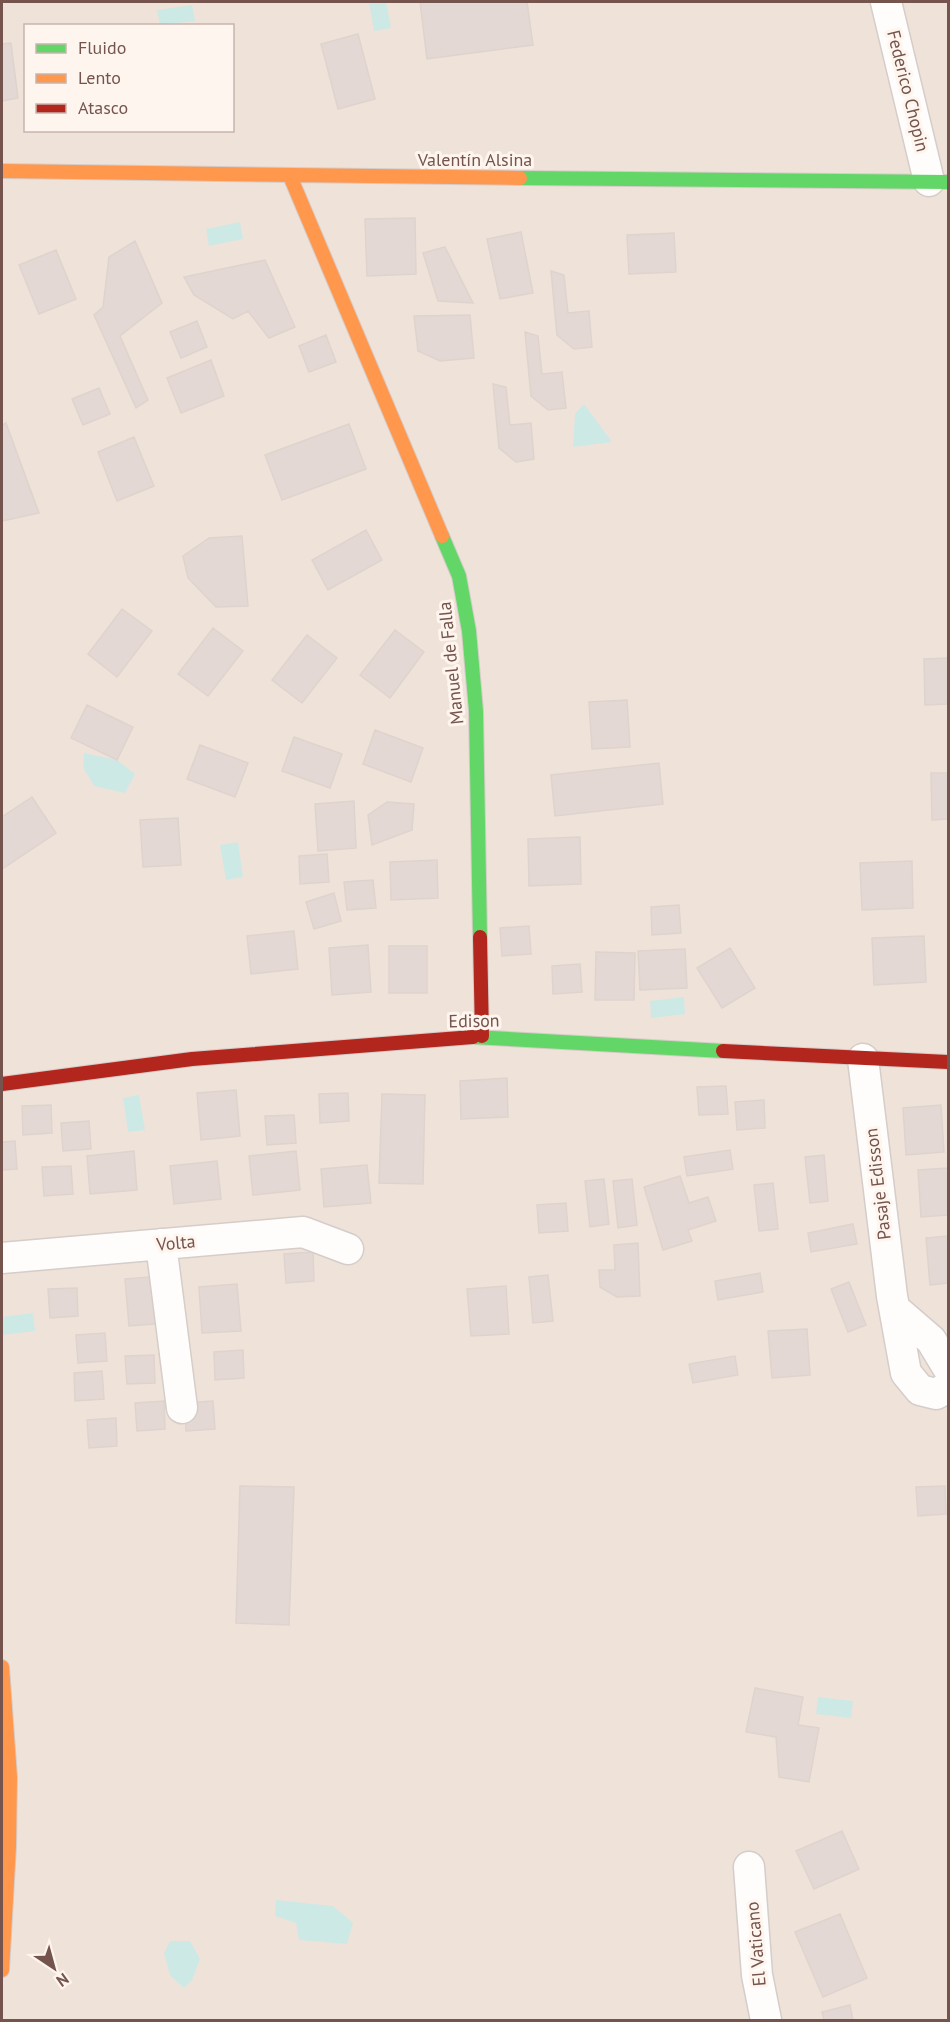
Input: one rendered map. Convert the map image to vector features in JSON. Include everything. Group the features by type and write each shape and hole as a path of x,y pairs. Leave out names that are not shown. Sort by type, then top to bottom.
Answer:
{"street":[{"name":"Federico Chopin","path":"886,2 939,182"},
{"name":"Valentín Alsina","path":"2,171 939,182"},
{"name":"Manuel de Falla","path":"290,176 459,576 470,631 476,711 482,1036"},
{"name":"Edison","path":"2,1084 192,1059 482,1036 948,1062"},
{"name":"Pasaje Edisson","path":"863,1059 895,1309 906,1373 920,1390 936,1394 948,1387"},
{"name":"Volta","path":"2,1258 303,1232 348,1249"},
{"path":"161,1244 182,1408"},
{"path":"895,1309 930,1340 948,1368"},
{"path":"2,1666 10,1777 9,1845 2,1970"},
{"name":"El Vaticano","path":"749,1867 757,1976 766,2020"}],"shaded area":[{"path":"2,2 948,2 948,2020 2,2020"}],"water":[{"path":"369,2 386,2 391,28 374,31"},
{"path":"192,5 195,21 160,24 157,10"},
{"path":"240,222 243,239 209,246 206,229"},
{"path":"584,404 612,442 573,447 575,414"},
{"path":"84,753 117,760 135,774 125,793 94,786 83,767"},
{"path":"238,842 243,877 226,880 220,845"},
{"path":"684,997 685,1014 651,1018 650,1001"},
{"path":"139,1095 145,1130 128,1132 123,1098"},
{"path":"33,1313 35,1331 2,1335 2,1317"},
{"path":"818,1697 853,1701 851,1718 816,1714"},
{"path":"276,1900 333,1906 353,1923 347,1944 299,1940 296,1923 275,1916"},
{"path":"170,1941 190,1941 200,1959 192,1980 184,1988 170,1975 164,1953"}],"building":[{"path":"420,2 527,2 533,45 427,59"},
{"path":"358,34 375,99 338,109 321,44"},
{"path":"11,43 18,98 2,101 2,44"},
{"path":"415,218 416,274 367,276 365,219"},
{"path":"521,232 533,293 500,299 487,239"},
{"path":"674,233 676,272 629,274 627,235"},
{"path":"135,241 162,303 120,336 148,400 136,408 94,315 103,307 109,257"},
{"path":"445,247 473,303 438,301 423,253"},
{"path":"56,250 76,299 39,314 19,265"},
{"path":"265,260 295,327 269,338 248,311 233,319 194,295 184,277"},
{"path":"551,271 564,275 568,313 589,311 592,347 574,349 557,335"},
{"path":"470,315 474,358 440,361 418,351 414,316"},
{"path":"197,321 207,347 181,358 170,332"},
{"path":"525,332 538,336 542,374 562,372 566,408 548,410 531,396"},
{"path":"326,335 336,362 309,372 299,346"},
{"path":"211,360 224,396 181,413 167,378"},
{"path":"493,384 506,387 510,425 531,423 534,459 516,462 499,448"},
{"path":"99,388 110,414 83,425 72,399"},
{"path":"6,423 39,513 2,521 2,425"},
{"path":"349,424 366,469 282,500 265,455"},
{"path":"134,437 154,486 117,501 98,452"},
{"path":"366,530 382,560 328,590 312,560"},
{"path":"242,536 248,606 216,607 188,578 183,556 209,538"},
{"path":"122,609 152,631 117,677 88,654"},
{"path":"213,628 243,651 208,696 178,674"},
{"path":"395,630 424,652 390,698 360,675"},
{"path":"307,635 337,658 302,703 272,680"},
{"path":"948,658 948,704 925,705 924,659"},
{"path":"627,700 630,747 592,749 589,702"},
{"path":"87,705 133,727 117,760 71,738"},
{"path":"375,730 423,748 411,782 363,764"},
{"path":"294,737 342,754 330,788 282,771"},
{"path":"200,745 248,763 235,797 187,779"},
{"path":"659,763 663,804 555,816 551,775"},
{"path":"931,773 948,773 948,819 932,820"},
{"path":"32,797 56,833 2,869 2,817"},
{"path":"354,801 356,848 318,851 315,804"},
{"path":"387,802 414,804 412,830 372,845 368,815"},
{"path":"178,818 181,865 143,867 140,820"},
{"path":"580,837 581,884 529,886 528,839"},
{"path":"327,854 329,882 300,884 299,856"},
{"path":"437,860 438,898 391,900 390,862"},
{"path":"912,861 913,908 862,910 860,863"},
{"path":"373,880 376,908 347,910 344,882"},
{"path":"334,893 341,921 314,929 306,902"},
{"path":"679,905 681,933 652,935 651,907"},
{"path":"529,926 531,954 502,956 500,928"},
{"path":"294,931 298,969 251,974 247,936"},
{"path":"924,936 926,982 874,985 872,938"},
{"path":"368,945 371,992 332,995 329,948"},
{"path":"389,946 427,946 427,993 389,993"},
{"path":"730,948 755,988 722,1008 697,968"},
{"path":"685,949 687,988 640,990 638,951"},
{"path":"596,952 635,953 634,1000 595,1000"},
{"path":"580,964 582,992 553,994 552,966"},
{"path":"507,1078 508,1117 461,1119 460,1081"},
{"path":"726,1086 728,1114 699,1115 697,1087"},
{"path":"236,1090 240,1136 201,1140 197,1093"},
{"path":"348,1093 349,1121 320,1123 319,1094"},
{"path":"382,1094 425,1095 423,1184 379,1183"},
{"path":"764,1100 765,1128 737,1130 735,1102"},
{"path":"51,1105 52,1133 23,1135 22,1106"},
{"path":"941,1105 944,1152 906,1155 903,1108"},
{"path":"294,1115 296,1143 267,1145 265,1116"},
{"path":"89,1121 91,1149 63,1151 61,1123"},
{"path":"15,1141 17,1169 2,1170 2,1142"},
{"path":"730,1150 733,1169 687,1176 684,1157"},
{"path":"134,1151 137,1190 90,1194 87,1156"},
{"path":"296,1151 300,1190 253,1195 249,1156"},
{"path":"824,1155 828,1201 810,1203 805,1157"},
{"path":"217,1161 221,1199 174,1204 170,1166"},
{"path":"367,1165 371,1203 324,1207 321,1169"},
{"path":"71,1166 73,1194 44,1196 42,1167"},
{"path":"948,1168 948,1215 921,1217 918,1170"},
{"path":"680,1176 689,1203 708,1197 716,1221 688,1230 692,1241 663,1250 644,1187"},
{"path":"604,1179 609,1224 590,1227 585,1181"},
{"path":"632,1179 637,1225 618,1228 613,1181"},
{"path":"773,1183 778,1229 759,1231 754,1185"},
{"path":"566,1203 568,1231 539,1233 537,1205"},
{"path":"853,1224 857,1244 811,1252 808,1233"},
{"path":"948,1236 948,1283 930,1285 926,1238"},
{"path":"638,1243 640,1296 617,1297 600,1287 599,1270 615,1270 614,1245"},
{"path":"313,1252 314,1281 286,1283 284,1254"},
{"path":"760,1273 763,1292 718,1300 715,1281"},
{"path":"548,1275 553,1321 533,1323 529,1277"},
{"path":"163,1276 167,1323 129,1326 125,1279"},
{"path":"849,1282 866,1325 848,1332 831,1289"},
{"path":"237,1284 241,1331 202,1333 199,1287"},
{"path":"506,1286 509,1334 471,1336 467,1289"},
{"path":"77,1288 78,1316 50,1318 48,1289"},
{"path":"807,1329 810,1375 772,1378 768,1331"},
{"path":"105,1333 107,1361 78,1363 76,1335"},
{"path":"243,1350 244,1378 215,1380 214,1352"},
{"path":"154,1355 155,1383 127,1384 125,1356"},
{"path":"735,1356 738,1375 693,1383 689,1364"},
{"path":"102,1371 104,1399 75,1401 74,1373"},
{"path":"164,1401 165,1429 137,1431 135,1403"},
{"path":"213,1401 215,1429 186,1431 185,1403"},
{"path":"116,1418 117,1446 89,1448 87,1420"},
{"path":"240,1486 294,1487 289,1625 236,1623"},
{"path":"945,1486 946,1514 918,1516 916,1487"},
{"path":"755,1688 803,1697 798,1725 819,1728 809,1782 779,1777 776,1737 746,1732"},
{"path":"842,1831 859,1869 814,1889 796,1851"},
{"path":"840,1914 867,1978 823,1997 795,1932"},
{"path":"850,2005 853,2020 824,2020 822,2012"}],"traffic: fast":[{"path":"520,178 948,182"},
{"path":"442,536 459,576 469,631 476,711 480,937"},
{"path":"473,1037 723,1051"}],"traffic: slow":[{"path":"2,171 520,178"},
{"path":"290,176 442,536"},
{"path":"2,1667 10,1777 9,1846 2,1970"}],"traffic: jam":[{"path":"480,937 482,1036"},
{"path":"2,1084 192,1059 473,1037"},
{"path":"723,1051 948,1062"}]}
